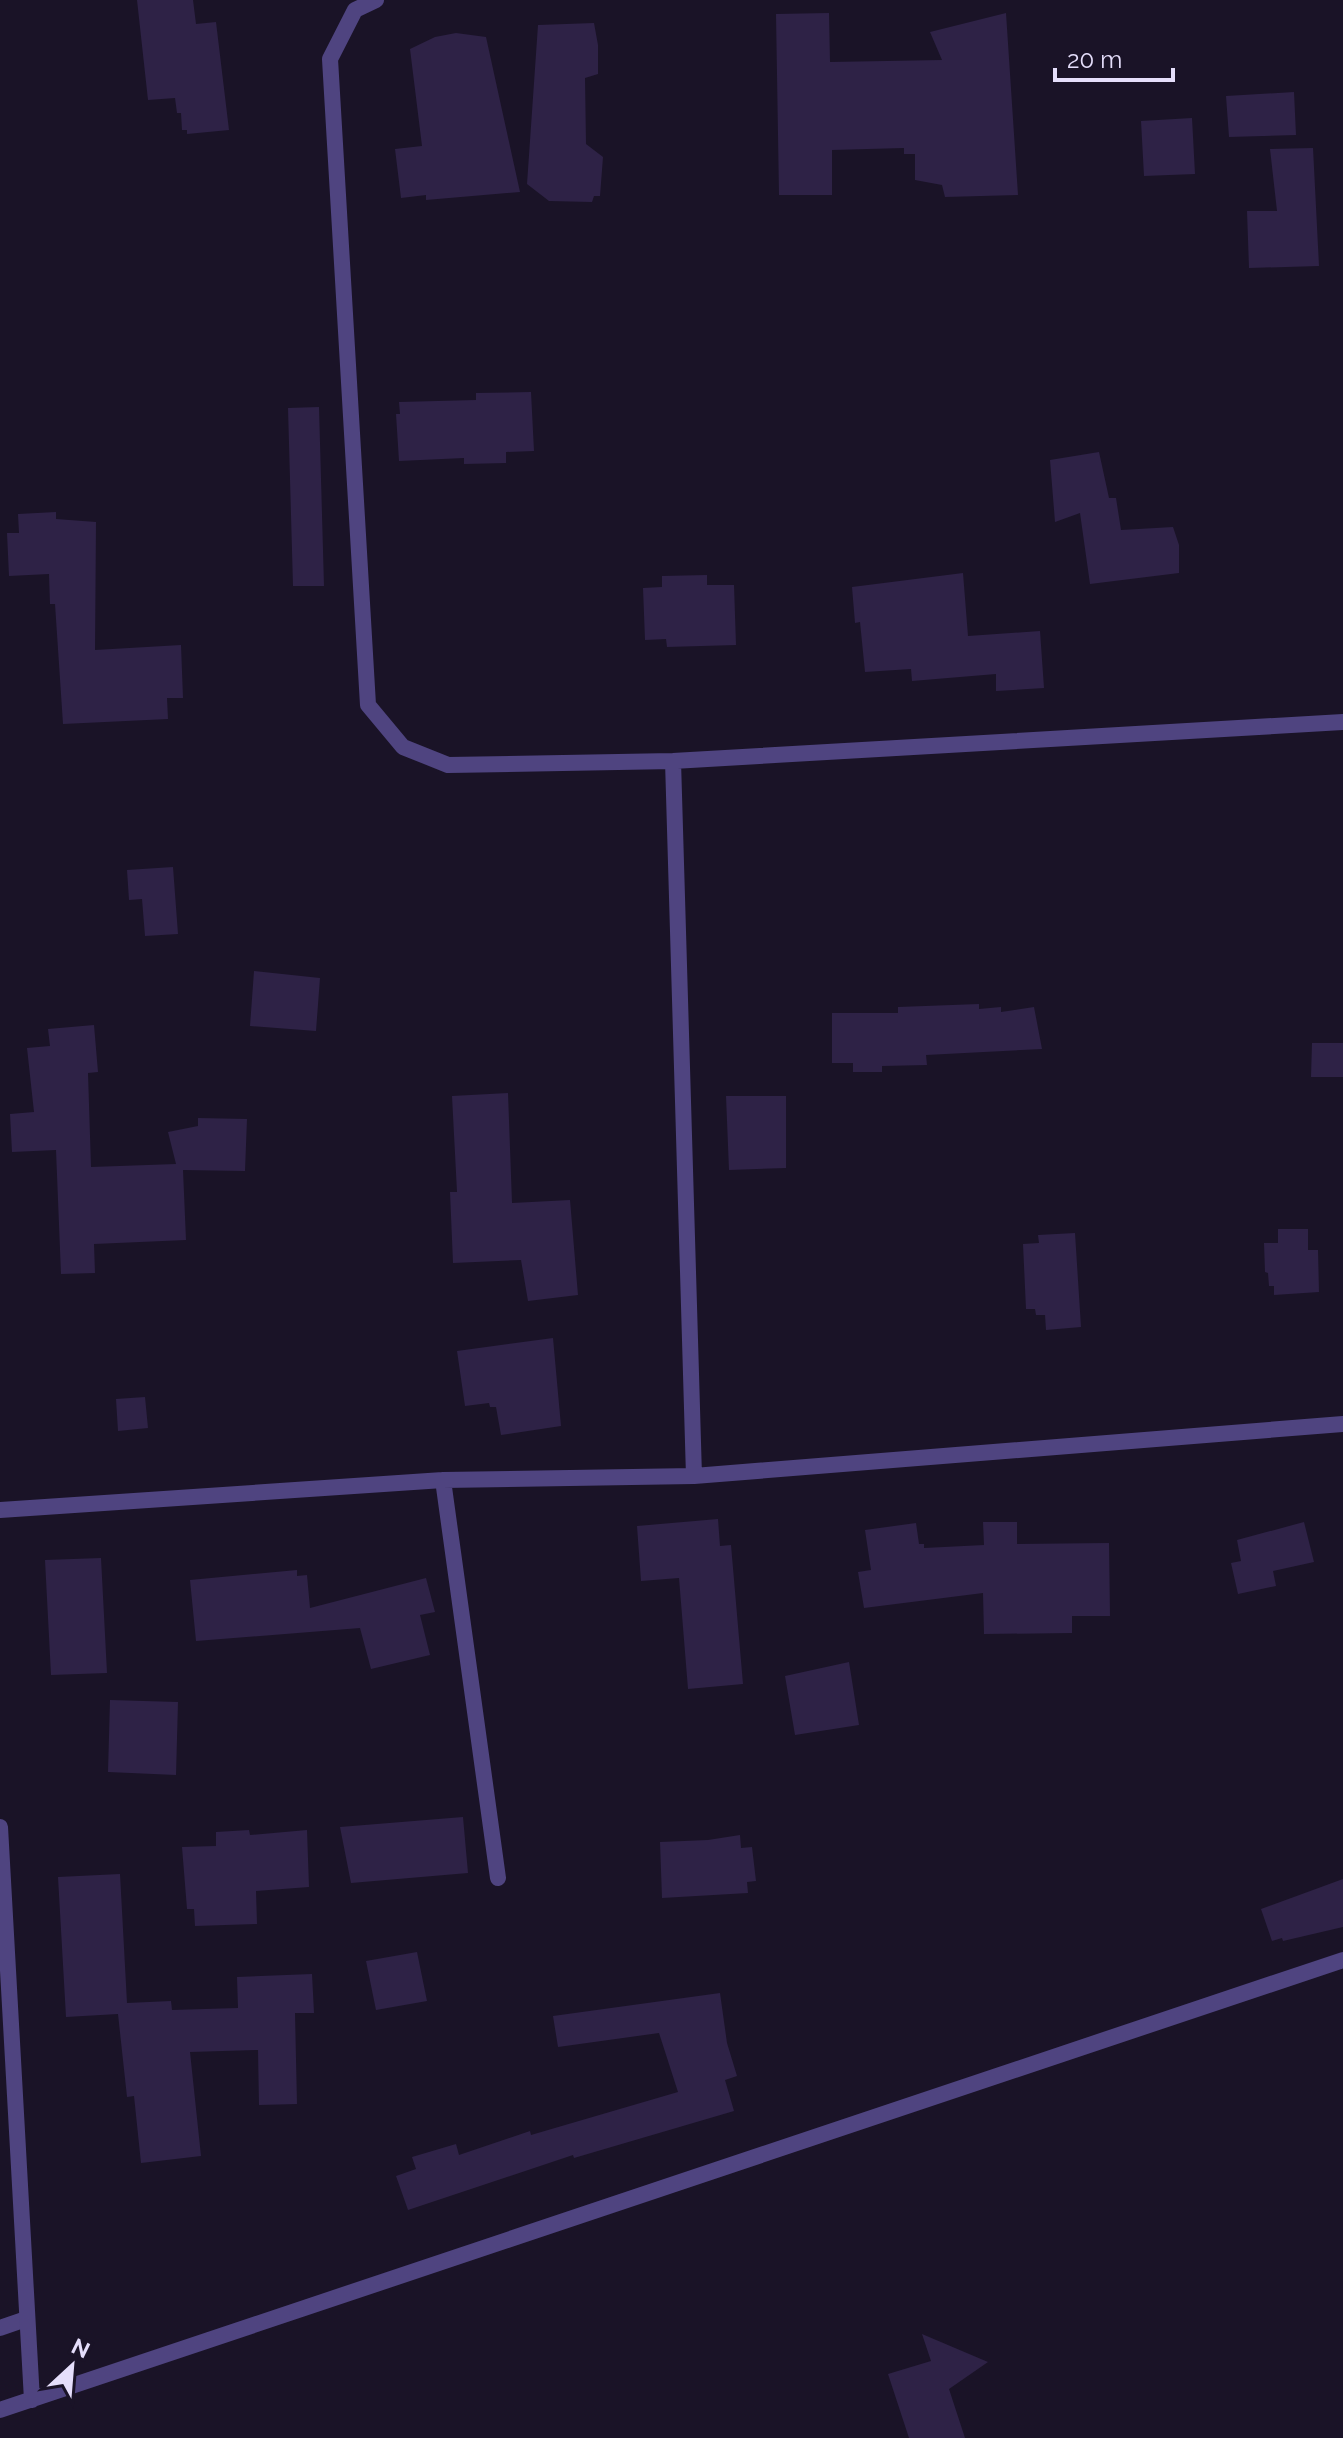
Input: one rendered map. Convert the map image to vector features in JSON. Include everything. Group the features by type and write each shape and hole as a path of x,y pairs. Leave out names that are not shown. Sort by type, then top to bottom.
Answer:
{"street":[{"path":"376,0 355,10 330,59 368,705 403,747 448,765 673,761 1343,722"},
{"path":"673,761 694,1476"},
{"path":"0,1510 443,1480 694,1476 1343,1424"},
{"path":"443,1480 498,1878"},
{"path":"0,1827 32,2400"},
{"path":"0,2410 1343,1960"},
{"path":"0,2328 26,2319"}],"building":[{"path":"137,0 193,0 196,24 216,22 229,130 187,134 187,130 182,130 181,113 177,113 175,98 148,100"},
{"path":"829,13 830,62 942,60 930,32 1006,13 1018,195 945,197 942,185 915,180 915,154 904,154 904,148 832,150 832,195 779,195 776,14"},
{"path":"594,23 598,74 585,78 586,144 603,157 600,196 594,196 592,202 549,201 527,184 538,25"},
{"path":"456,33 486,37 520,192 426,200 426,195 401,198 395,149 422,146 410,49 435,37"},
{"path":"1294,92 1296,135 1229,137 1226,96"},
{"path":"1192,118 1195,174 1144,176 1141,121"},
{"path":"1313,148 1319,266 1249,268 1247,211 1277,211 1270,149"},
{"path":"531,392 534,451 506,452 506,463 464,464 464,458 399,461 396,414 400,414 399,402 476,400 476,393"},
{"path":"319,407 324,586 293,586 288,408"},
{"path":"1099,452 1109,498 1116,498 1121,530 1173,527 1179,545 1179,573 1090,584 1080,513 1055,522 1050,460"},
{"path":"56,512 56,519 96,522 95,650 181,645 183,698 167,698 168,719 63,724 55,604 50,604 49,574 9,576 7,533 19,533 18,514"},
{"path":"963,573 968,636 1040,631 1044,688 996,691 996,674 912,681 911,669 865,672 860,622 855,623 852,587"},
{"path":"707,575 707,585 734,585 736,645 667,647 666,639 645,640 643,588 662,587 662,576"},
{"path":"173,867 178,934 145,936 142,899 129,900 127,870"},
{"path":"254,971 320,978 316,1031 250,1026"},
{"path":"979,1004 979,1009 1001,1007 1001,1012 1034,1007 1042,1049 926,1055 927,1065 882,1066 882,1072 853,1072 853,1063 832,1063 832,1013 898,1013 898,1007"},
{"path":"94,1025 98,1072 88,1073 91,1167 176,1164 168,1132 198,1126 198,1118 247,1119 245,1171 183,1170 186,1240 94,1244 95,1273 61,1274 56,1150 12,1152 10,1114 34,1112 27,1048 50,1046 48,1029"},
{"path":"1312,1043 1343,1043 1343,1077 1311,1077"},
{"path":"508,1093 512,1203 570,1200 578,1295 528,1301 521,1260 453,1263 450,1192 457,1192 452,1096"},
{"path":"726,1096 786,1096 786,1168 729,1170"},
{"path":"1278,1229 1308,1229 1308,1250 1318,1250 1319,1292 1274,1295 1274,1286 1269,1286 1268,1273 1265,1272 1264,1243 1278,1243"},
{"path":"1075,1233 1081,1327 1046,1330 1045,1315 1036,1315 1035,1309 1026,1309 1023,1244 1039,1243 1038,1235"},
{"path":"553,1338 561,1426 501,1435 496,1407 490,1407 489,1403 465,1406 457,1351"},
{"path":"145,1397 148,1428 118,1431 116,1399"},
{"path":"718,1519 720,1546 731,1545 743,1684 688,1689 679,1578 641,1581 637,1526"},
{"path":"983,1522 1017,1522 1017,1544 1109,1543 1110,1616 1072,1616 1072,1633 984,1634 983,1593 864,1608 858,1572 871,1570 865,1530 916,1523 919,1544 924,1544 924,1548 984,1545"},
{"path":"1304,1522 1314,1562 1273,1571 1276,1586 1238,1594 1231,1563 1241,1561 1237,1540"},
{"path":"101,1558 107,1673 51,1675 45,1560"},
{"path":"297,1570 297,1576 307,1575 310,1608 426,1578 435,1612 420,1615 430,1655 371,1669 360,1628 196,1641 190,1580"},
{"path":"849,1662 859,1725 795,1735 785,1676"},
{"path":"110,1700 178,1702 176,1775 108,1772"},
{"path":"463,1817 468,1873 351,1883 340,1827"},
{"path":"249,1830 250,1835 307,1830 309,1887 256,1891 257,1924 195,1926 194,1909 187,1909 182,1847 216,1846 216,1832"},
{"path":"740,1835 741,1848 752,1847 756,1881 747,1882 748,1893 662,1898 660,1842"},
{"path":"120,1874 127,2003 171,2001 172,2010 238,2008 237,1977 312,1974 314,2013 295,2013 297,2104 259,2105 258,2050 190,2052 201,2156 141,2163 134,2096 127,2097 118,2014 66,2017 58,1877"},
{"path":"1343,1879 1343,1927 1272,1941 1261,1909"},
{"path":"417,1952 427,2001 376,2010 366,1961"},
{"path":"720,1993 727,2043 737,2076 725,2080 734,2111 574,2158 573,2155 408,2210 396,2176 416,2169 412,2157 456,2144 459,2155 530,2131 531,2135 678,2092 659,2033 558,2047 553,2016"},
{"path":"922,2334 988,2362 949,2389 965,2438 909,2438 888,2374 931,2361"}]}
